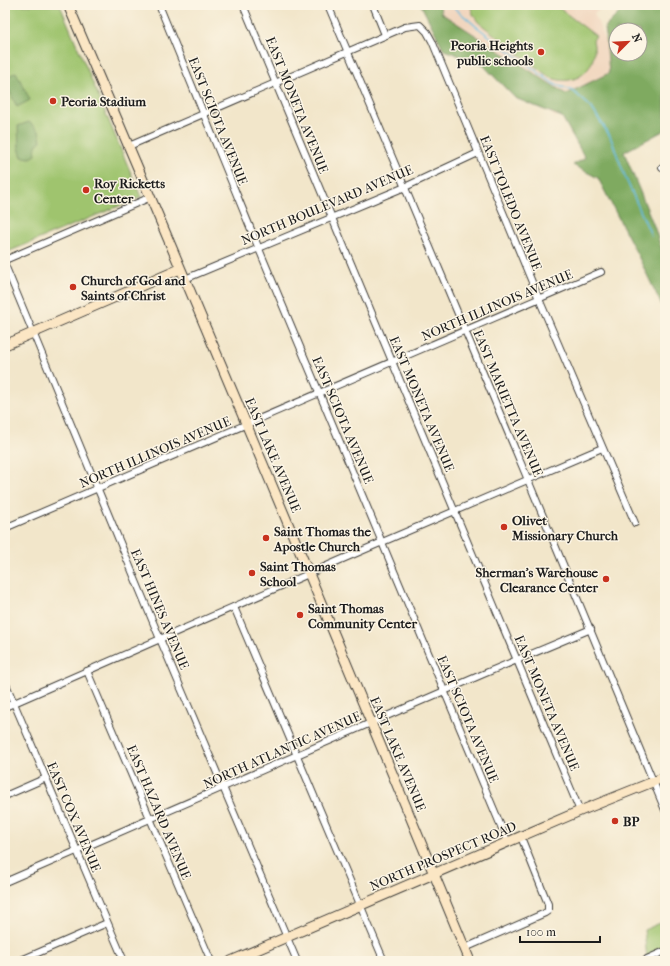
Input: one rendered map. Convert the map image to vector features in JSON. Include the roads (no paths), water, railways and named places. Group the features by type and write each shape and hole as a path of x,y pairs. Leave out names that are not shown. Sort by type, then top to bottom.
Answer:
{"street":[{"name":"EAST LAKE AVENUE","path":"68,5 130,146 180,269 310,574 470,961"},
{"name":"EAST SCIOTA AVENUE","path":"158,5 508,843"},
{"name":"EAST MONETA AVENUE","path":"243,5 580,811"},
{"name":"EAST MARIETTA AVENUE","path":"328,5 591,629 665,810"},
{"path":"130,146 386,35 373,5"},
{"name":"EAST TOLEDO AVENUE","path":"386,35 405,27 420,25 427,32 432,41 539,299 635,523"},
{"name":"NORTH BOULEVARD AVENUE","path":"185,280 405,187 478,153"},
{"path":"5,260 151,197"},
{"name":"EAST HINES AVENUE","path":"5,265 32,333 296,961"},
{"path":"5,345 180,269"},
{"name":"NORTH ILLINOIS AVENUE","path":"5,528 601,272"},
{"path":"5,707 602,448"},
{"path":"234,607 384,961"},
{"name":"NORTH ATLANTIC AVENUE","path":"5,882 444,691 591,629"},
{"name":"EAST HAZARD AVENUE","path":"87,671 211,961"},
{"name":"EAST COX AVENUE","path":"5,682 124,961"},
{"name":"NORTH PROSPECT ROAD","path":"231,961 580,811 665,777"},
{"path":"5,796 46,778"},
{"path":"465,948 548,911 548,904 521,837"},
{"path":"19,961 107,922"},
{"path":"645,961 665,951"}],"waterway":[{"path":"451,5 477,27 554,84 573,91 591,107 610,136 626,179 651,235"}],"place":[{"name":"Peoria Heights public schools","path":"541,52"},
{"name":"Peoria Stadium","path":"53,101"},
{"name":"Roy Ricketts Center","path":"86,190"},
{"name":"Church of God and Saints of Christ","path":"73,287"},
{"name":"Olivet Missionary Church","path":"504,527"},
{"name":"Saint Thomas the Apostle Church","path":"266,538"},
{"name":"Saint Thomas School","path":"252,573"},
{"name":"Sherman's Warehouse Clearance Center","path":"606,579"},
{"name":"Saint Thomas Community Center","path":"300,615"},
{"name":"BP","path":"615,821"}]}
